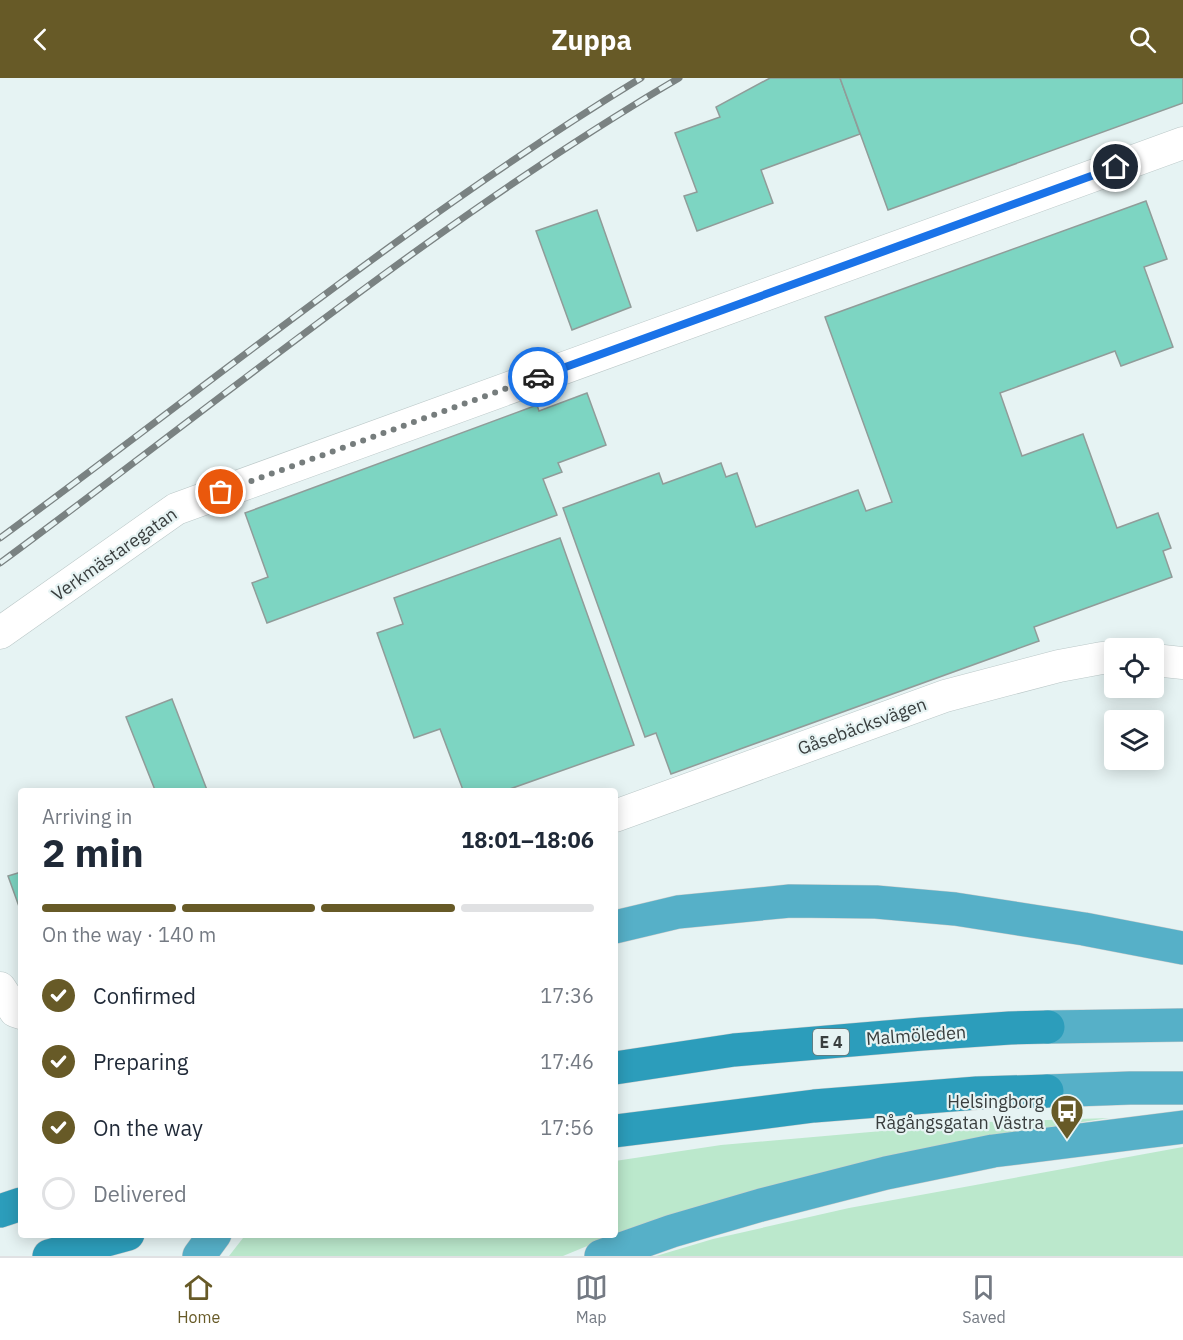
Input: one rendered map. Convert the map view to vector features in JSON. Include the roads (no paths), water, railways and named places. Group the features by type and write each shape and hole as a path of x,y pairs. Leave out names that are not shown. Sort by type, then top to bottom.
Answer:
{"highway":[{"path":"618,926 678,912 790,901 876,902 955,909 1084,929 1183,948"},
{"name":"Malmöleden","path":"618,1068 734,1050 922,1034 1010,1028 1183,1025"},
{"path":"618,1131 814,1106 977,1093 1183,1088"},
{"path":"601,1256 750,1209 886,1173 993,1151 1183,1126"},
{"path":"0,1211 18,1205"},
{"path":"49,1256 114,1238"},
{"path":"199,1256 211,1238"}],"street":[{"name":"Verkmästaregatan","path":"0,633 176,509 1183,143"},
{"name":"Gåsebäcksvägen","path":"618,815 945,696 1059,666 1104,658"},
{"path":"1164,661 1183,663"}],"railway":[{"path":"0,538 395,243 476,186 641,78"},
{"path":"0,563 418,250 503,190 679,78"}],"place":[{"name":"Helsingborg Rågångsgatan Västra","path":"1067,1140"}]}
